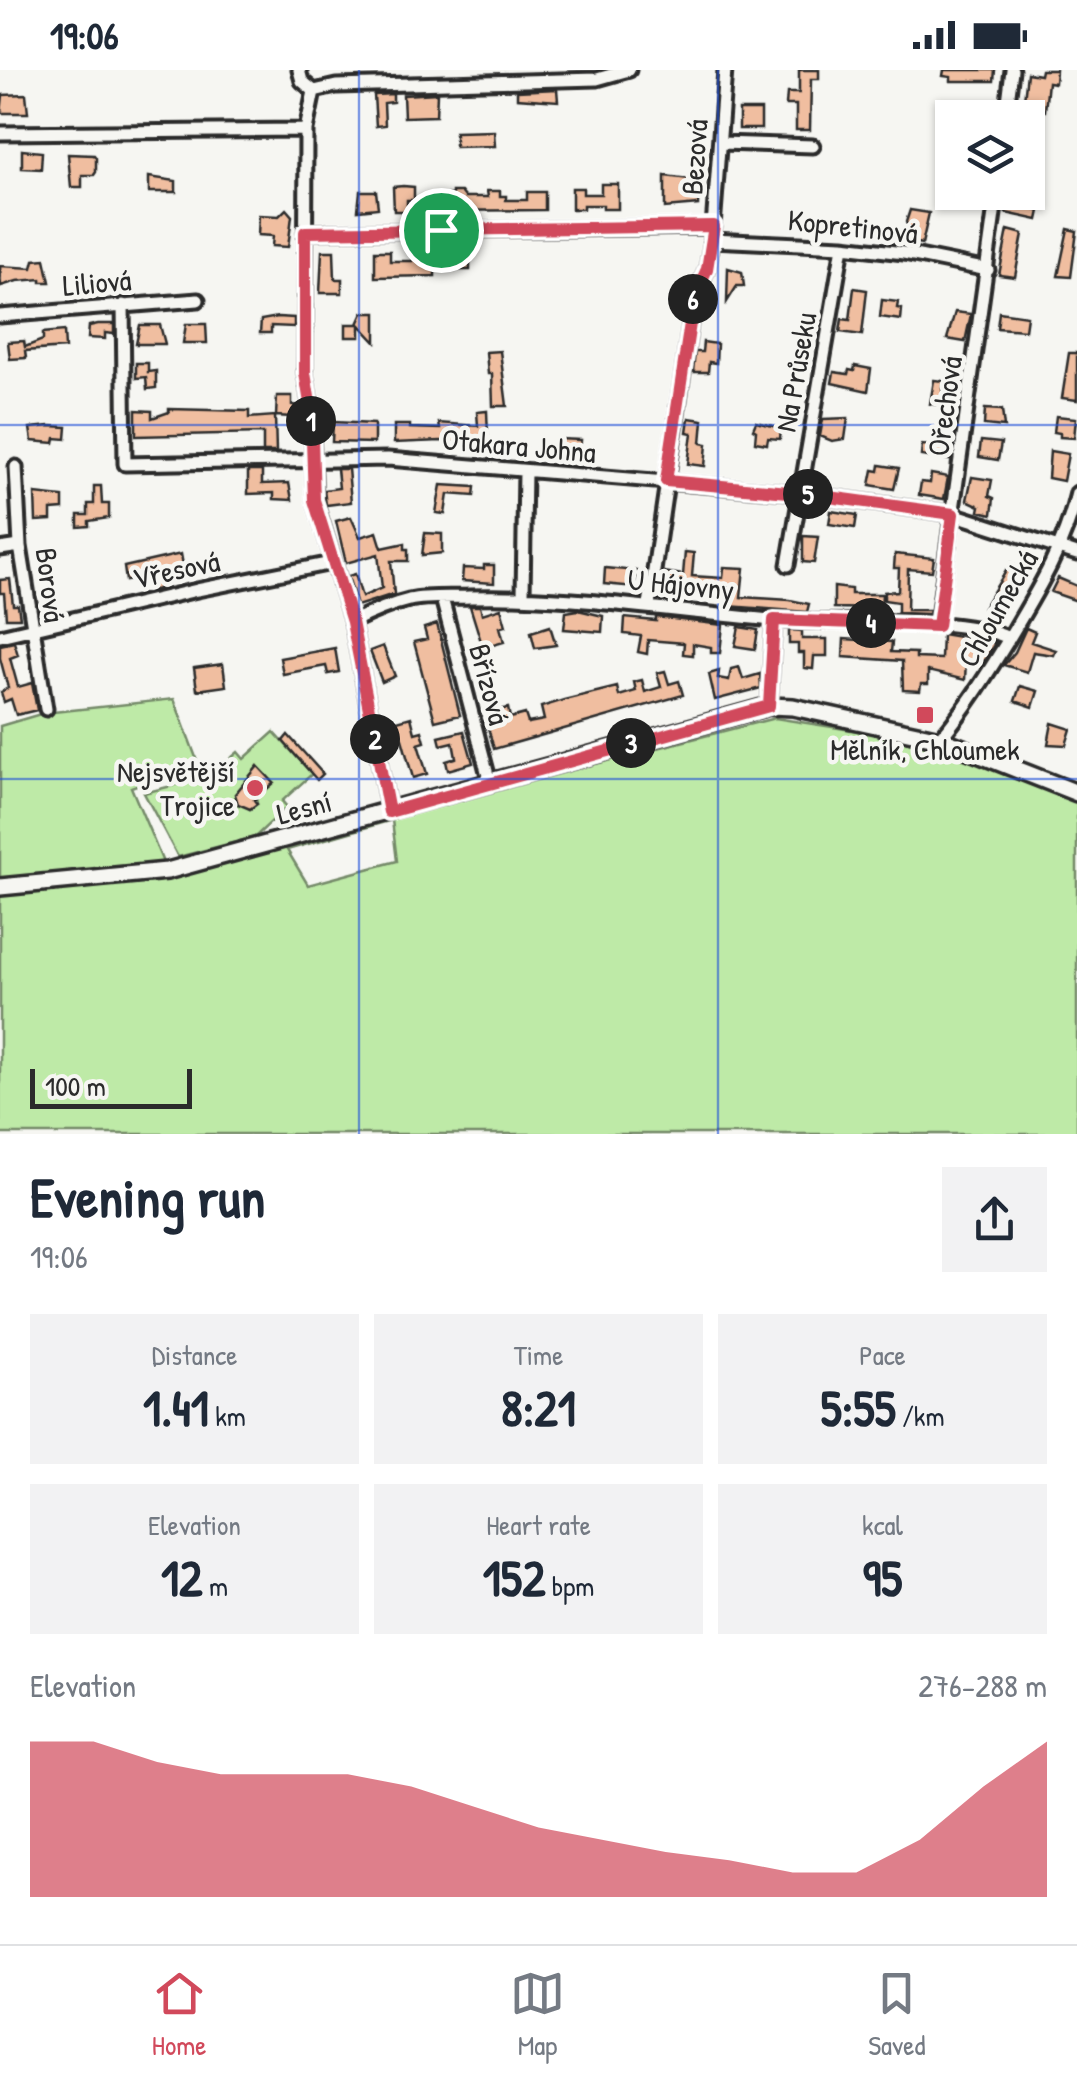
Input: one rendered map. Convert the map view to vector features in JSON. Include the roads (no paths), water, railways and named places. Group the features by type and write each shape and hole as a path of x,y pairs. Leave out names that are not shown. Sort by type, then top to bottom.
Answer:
{"street":[{"path":"299,70 302,82 314,91 336,86 597,80 628,70"},
{"name":"Bezová","path":"649,605 694,297 707,269 713,233 725,70"},
{"path":"1008,100 1012,70"},
{"path":"314,91 306,130 305,232 305,373 311,409 314,500 352,622 389,812"},
{"path":"0,133 306,130"},
{"path":"721,143 814,146"},
{"name":"Ořechová","path":"938,626 995,210"},
{"name":"Kopretinová","path":"305,232 713,233 904,253 988,270"},
{"name":"Na Průseku","path":"788,565 843,246"},
{"name":"Liliová","path":"0,316 198,300"},
{"name":"Otakara Johna","path":"124,305 125,464 388,459 800,493 953,514 1077,554"},
{"name":"Borová","path":"16,467 20,546 46,709"},
{"path":"523,596 526,471"},
{"name":"Chloumecká","path":"940,739 974,697 1039,591 1060,548 1077,493"},
{"path":"0,549 20,546"},
{"name":"Vřesová","path":"0,636 332,563"},
{"name":"U Hájovny","path":"352,622 414,599 523,596 649,605 774,620 938,626 993,632 1008,638"},
{"name":"Břízová","path":"442,598 490,783"},
{"path":"769,706 774,620"},
{"name":"Lesní","path":"0,887 166,871 769,706 793,707 940,739 1077,792"}],"place":[{"name":"Mělník, Chloumek","path":"925,715"},
{"name":"Nejsvětější Trojice","path":"255,788"}]}
